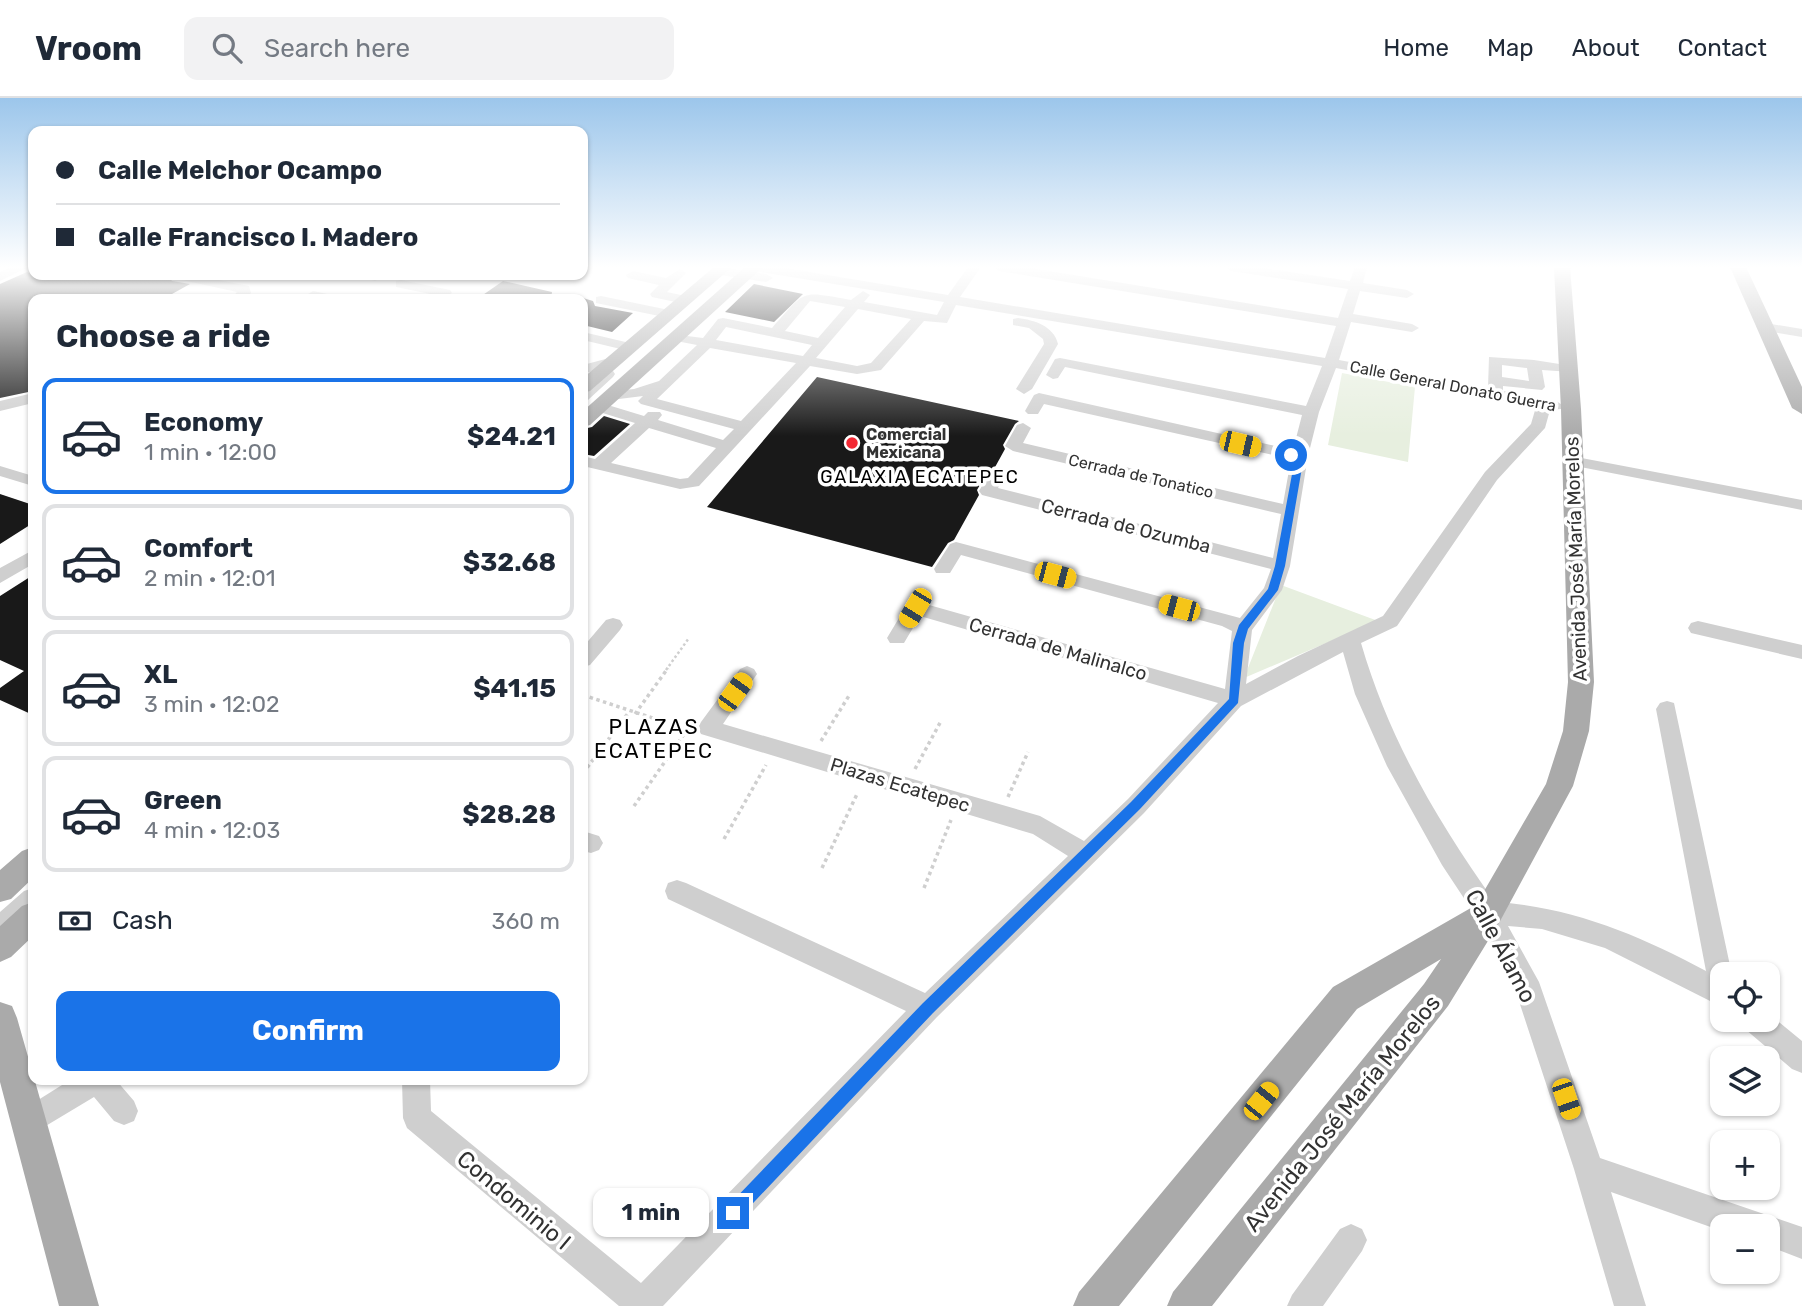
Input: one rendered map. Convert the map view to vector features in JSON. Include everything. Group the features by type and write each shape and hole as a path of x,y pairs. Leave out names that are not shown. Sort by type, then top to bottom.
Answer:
{"main road":[{"path":"588,383 658,323"},
{"path":"594,403 676,337 688,323"},
{"name":"Avenida José María Morelos","path":"1187,1306 1436,995 1488,914 1559,786 1576,731 1581,682 1571,409 1565,323"},
{"path":"1763,323 1802,408"},
{"path":"0,889 28,864"},
{"path":"1093,1306 1345,998 1488,914"},
{"path":"0,947 28,921"},
{"path":"0,1018 79,1306"}],"street":[{"path":"594,403 680,323"},
{"path":"722,323 706,344 646,401 745,427"},
{"path":"730,323 821,343"},
{"path":"776,332 784,323"},
{"path":"590,463 680,485 693,482 838,323"},
{"path":"676,337 858,370 876,366 914,323"},
{"path":"1024,390 1051,344 1050,338 1043,330 1030,323"},
{"name":"Calle General Donato Guerra","path":"1072,323 1332,360 1495,387 1544,404 1571,409"},
{"path":"1234,700 1238,643 1243,628 1273,590 1311,412 1343,323"},
{"path":"1373,323 1412,328"},
{"path":"1765,327 1802,333"},
{"path":"588,336 631,346"},
{"path":"1332,360 1407,369"},
{"path":"1534,365 1537,387 1495,387 1494,360 1567,369"},
{"path":"588,368 613,361"},
{"path":"1053,375 1060,362 1311,412"},
{"path":"594,403 667,382"},
{"path":"1033,411 1039,398 1300,456"},
{"path":"0,406 28,399"},
{"path":"594,403 727,446"},
{"path":"642,1305 928,1008 1136,806 1234,700 1305,661 1390,621 1491,476 1539,425 1544,404"},
{"path":"590,463 665,405"},
{"name":"Cerrada de Tonatico","path":"1023,428 1013,446 1290,511"},
{"path":"1572,461 1802,505"},
{"path":"0,471 28,479"},
{"name":"Cerrada de Ozumba","path":"996,476 988,491 1280,566"},
{"path":"943,569 956,548 1228,621 1243,628"},
{"path":"0,578 28,558"},
{"name":"Cerrada de Malinalco","path":"897,638 915,608 1234,700"},
{"path":"588,654 613,625"},
{"path":"1698,628 1802,652"},
{"name":"Calle Álamo","path":"1350,641 1365,694 1398,766 1450,858 1488,914 1526,982 1590,1169 1630,1306"},
{"path":"698,729 747,674"},
{"path":"1667,709 1717,962"},
{"name":"Plazas Ecatepec","path":"698,729 776,748 1040,826 1086,854"},
{"path":"0,911 28,886"},
{"path":"677,891 928,1008"},
{"path":"0,928 28,903"},
{"path":"1488,914 1540,917 1589,930 1652,954 1710,987"},
{"path":"1770,1032 1801,1057"},
{"path":"29,1122 89,1085"},
{"path":"101,1085 124,1111"},
{"name":"Condominio I","path":"415,1085 417,1118 642,1305"},
{"path":"1590,1169 1718,1214"},
{"path":"1780,1235 1802,1243"},
{"path":"1303,1306 1351,1240"}],"path":[{"path":"635,713 689,638"},
{"path":"810,758 850,694"},
{"path":"588,697 629,712 698,729 634,806"},
{"path":"588,767 629,712"},
{"path":"905,786 942,721"},
{"path":"724,839 776,748"},
{"path":"1000,815 1028,752"},
{"path":"822,868 866,775"},
{"path":"924,888 958,802"}],"green space":[{"path":"1342,373 1415,387 1408,462 1328,445"},
{"path":"1281,585 1378,621 1244,678"}],"building":[{"path":"0,323 28,323 28,392 0,398"},
{"path":"588,323 622,323 612,332 588,326"},
{"path":"817,377 1019,421 1003,445 1005,449 994,469 988,471 977,490 979,495 954,540 948,543 932,567 707,507"},
{"path":"604,416 630,424 594,456 588,455 588,428"},
{"path":"0,494 28,503 28,526 0,544"},
{"path":"28,578 28,713 0,700 0,688 24,671 0,660 0,596"}],"place":[{"name":"Comercial Mexicana","path":"852,443"}],"district":[{"name":"GALAXIA ECATEPEC","path":"920,477"},
{"name":"PLAZAS ECATEPEC","path":"654,738"}],"route":[{"path":"733,1213 928,1008 1136,806 1234,700 1238,643 1243,628 1273,590 1280,566 1300,456 1291,455"}]}
